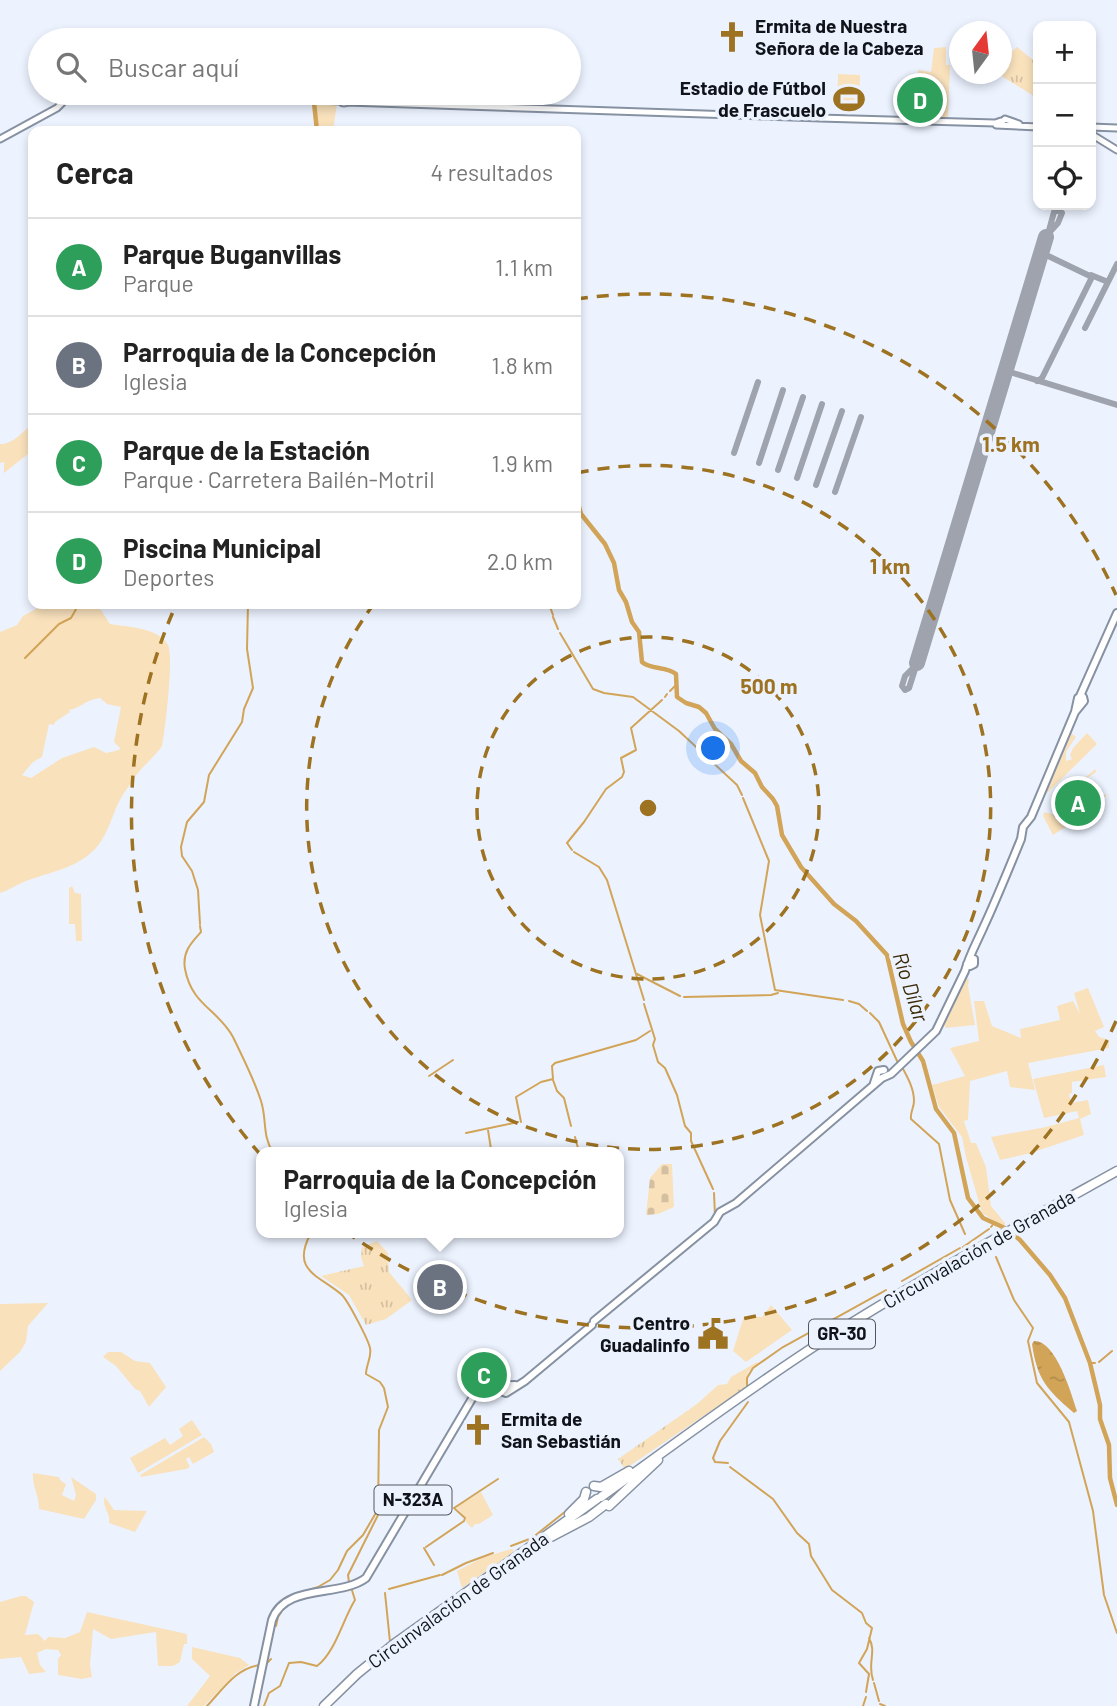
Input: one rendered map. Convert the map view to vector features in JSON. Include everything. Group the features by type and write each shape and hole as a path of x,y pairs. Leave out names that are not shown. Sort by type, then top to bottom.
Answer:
{"highway":[{"name":"Circunvalación de Granada","path":"324,1706 394,1644 535,1543 603,1501 659,1457 817,1345 915,1285 1117,1174"},
{"path":"594,1486 601,1487 659,1457"},
{"path":"535,1543 584,1499 586,1492"},
{"name":"Circunvalación de Granada","path":"329,1706 397,1648 551,1537 585,1520 603,1501"}],"main road":[{"path":"0,139 60,105"},
{"path":"457,105 782,117"},
{"path":"735,115 1033,126"},
{"path":"936,122 1033,126"},
{"path":"1096,130 1117,128"},
{"path":"1096,135 1117,150"},
{"name":"N-323A","path":"254,1706 272,1620 278,1608 293,1599 352,1585 366,1577 476,1391 505,1389 525,1381 871,1088 882,1075 891,1074 941,1023 1117,613"}],"green space":[{"path":"946,47 946,65 949,65 948,117 916,116 918,70 931,72 934,48"},
{"path":"1017,47 1033,60 1033,95 1012,83 1012,52"},
{"name":"Estadio de Fútbol de Frascuelo","path":"838,74 860,75 859,110 837,109"},
{"path":"315,105 337,105 334,126 316,126"},
{"path":"28,428 28,454 4,473 4,462 0,463 0,444 13,440"},
{"path":"36,609 100,609 110,624 150,631 163,639 168,645 170,663 162,746 123,794 97,847 70,866 25,881 0,893 0,632 17,625 23,616","holes":["100,698 107,704 121,707 114,742 119,750 106,753 94,747 62,758 31,778 22,775 33,762 42,757 49,724 54,725 70,712 69,710"]},
{"path":"1071,733 1076,737 1066,752 1066,761 1072,759 1070,755 1073,748 1087,733 1097,744 1043,797"},
{"path":"1095,769 1096,772 1086,779 1095,798 1106,796 1080,815 1086,826 1083,828 1078,819 1053,835 1043,816 1044,812 1055,815 1073,789"},
{"path":"72,886 75,893 81,894 82,941 76,941 75,924 69,924 69,888"},
{"path":"964,978 969,979 975,1025 946,1028 944,1025"},
{"path":"1088,988 1104,1027 1095,1031 1099,1037 1109,1040 1109,1048 1028,1063 1035,1090 1010,1087 1007,1071 970,1081 968,1120 964,1121 971,1143 976,1143 986,1167 991,1206 1005,1223 1004,1227 982,1213 962,1137 939,1107 932,1085 965,1076 950,1048 979,1041 974,1001 984,1001 992,1026 1021,1038 1020,1029 1060,1020 1057,1006 1073,1001 1080,1014 1074,993"},
{"path":"1104,1065 1106,1077 1072,1082 1072,1093 1069,1094 1071,1103 1088,1100 1091,1114 1080,1119 1084,1135 1031,1153 1000,1160 991,1137 1079,1118 1077,1111 1044,1118 1033,1079"},
{"path":"662,1164 672,1164 674,1207 658,1214 646,1215 650,1178"},
{"path":"377,1241 388,1253 389,1272 412,1300 386,1319 366,1325 349,1295 321,1276 364,1266 362,1247"},
{"path":"48,1303 28,1326 26,1342 20,1352 0,1371 0,1304"},
{"path":"771,1305 792,1330 746,1362 733,1351 744,1316 762,1317"},
{"path":"108,1352 121,1352 135,1361 150,1363 166,1387 149,1407 140,1391 135,1389 116,1366 103,1357"},
{"path":"757,1362 748,1372 745,1388 625,1469 618,1459 697,1404 718,1385 727,1384 731,1377"},
{"path":"192,1420 202,1435 138,1473 130,1458 165,1438 170,1445 183,1436 179,1429"},
{"path":"204,1437 214,1452 193,1464 189,1457 186,1459 190,1467 186,1469 141,1477 140,1475"},
{"path":"33,1473 59,1477 66,1484 62,1495 74,1501 76,1495 71,1477 96,1494 96,1500 84,1519 39,1509"},
{"path":"481,1492 493,1515 472,1528 456,1507"},
{"path":"105,1497 114,1510 147,1511 135,1532 109,1523"},
{"path":"514,1550 512,1553 462,1588 457,1571 482,1558"},
{"path":"21,1596 34,1602 25,1635 38,1634 45,1641 48,1637 65,1638 80,1632 87,1612 187,1634 187,1644 184,1644 180,1662 173,1666 158,1666 156,1632 111,1639 93,1629 90,1665 92,1677 82,1679 58,1675 58,1659 61,1655 58,1650 46,1649 37,1653 40,1665 46,1672 29,1674 21,1657 0,1659 0,1602"},
{"path":"192,1647 240,1658 249,1665 236,1673 204,1706 187,1706 210,1676 192,1659"}],"water":[{"path":"1034,1341 1042,1343 1056,1358 1077,1411 1074,1413 1050,1390 1040,1375 1034,1356"}],"waterway":[{"name":"Río Dílar","path":"314,105 316,126"},
{"name":"Río Dílar","path":"581,514 605,544 614,563 619,590 639,632 642,662 676,674 677,697 706,713 715,729 731,744 741,761 755,773 762,787 773,799 777,806 782,835 801,867 834,904 856,921 887,955 903,1024 923,1061 936,1109 954,1133 968,1198 983,1218 1007,1229 1020,1240 1050,1275 1065,1298 1090,1363 1100,1405 1100,1419 1109,1445 1110,1478 1117,1505"},
{"path":"25,658 59,624 71,618 76,609"},
{"path":"200,924 198,890 192,871 182,856 181,847 187,822 204,802 209,775 242,722 253,688 247,649 248,609"},
{"path":"551,609 553,615"},
{"path":"553,617 558,629"},
{"path":"560,633 593,689 633,697 679,731 737,785 742,795"},
{"name":"Río Dílar","path":"670,691 677,684"},
{"path":"572,850 567,843 606,789 622,777 624,772 621,758 636,750 631,728 662,700"},
{"path":"743,798 769,861 760,915 775,990 843,1000"},
{"path":"574,852 599,867 607,880 644,1000"},
{"path":"200,926 201,932 186,953 185,969 188,981 199,999 233,1037 258,1093 270,1147"},
{"path":"637,974 680,996"},
{"path":"684,997 778,993"},
{"path":"849,1001 859,1004 867,1011"},
{"path":"644,1004 655,1039 653,1045 658,1062 665,1068 677,1095 685,1126 691,1133 691,1141 713,1189"},
{"path":"870,1013 879,1022 898,1063"},
{"path":"521,1122 516,1097 541,1082 553,1079 552,1066 555,1063 636,1040 650,1031"},
{"path":"429,1076 453,1060"},
{"path":"902,1067 914,1097 911,1119 939,1144 950,1200 965,1234"},
{"path":"553,1080 557,1091 564,1098 571,1126"},
{"path":"466,1133 518,1122"},
{"path":"488,1130 491,1147"},
{"path":"575,1137 578,1147"},
{"path":"714,1193 715,1216"},
{"name":"Río Dílar","path":"991,1227 994,1223"},
{"path":"963,1247 989,1229"},
{"path":"309,1238 305,1246 306,1264 310,1271 342,1295 353,1312 370,1348 366,1374 380,1382 388,1407 379,1430 378,1515 348,1575 349,1582"},
{"path":"902,1281 960,1248"},
{"path":"996,1257 1014,1300 1033,1328 1028,1341 1037,1383 1069,1422 1093,1511 1104,1595 1117,1633"},
{"path":"747,1386 747,1378 753,1368 783,1347 886,1290"},
{"path":"1099,1362 1112,1351"},
{"name":"Río Dílar","path":"1090,1363 1095,1363"},
{"path":"728,1463 715,1462 713,1458 720,1441 748,1402"},
{"path":"730,1467 773,1499 797,1533 809,1544 811,1556 832,1590 862,1613 866,1623 872,1628 867,1649 859,1663 869,1674 866,1692"},
{"path":"426,1547 464,1521 465,1518 454,1508 498,1479"},
{"path":"511,1546 532,1538 571,1507"},
{"path":"304,1592 330,1580 347,1551 363,1535 377,1511"},
{"path":"424,1548 434,1565"},
{"path":"442,1575 493,1553"},
{"path":"389,1589 440,1575"},
{"path":"264,1706 269,1693 280,1686 289,1663 301,1662 317,1666 329,1653 355,1600 351,1587"},
{"path":"385,1593 390,1642"},
{"path":"276,1626 284,1608"},
{"path":"869,1638 873,1680"},
{"path":"266,1664 271,1659"},
{"path":"207,1706 237,1675 260,1665"},
{"path":"874,1683 879,1701"},
{"path":"863,1706 866,1697"},
{"path":"880,1704 885,1706"}],"taxiway":[{"path":"1058,210 1062,213 1058,223 1048,234 1054,212 1058,210"},
{"path":"1037,381 1042,378 1092,277 1042,253"},
{"path":"1085,328 1117,264"},
{"path":"1091,275 1108,282"},
{"path":"1008,363 1013,373 1117,405"},
{"path":"734,453 758,382"},
{"path":"759,463 783,390"},
{"path":"778,470 803,397"},
{"path":"797,478 822,404"},
{"path":"816,485 842,411"},
{"path":"835,492 861,417"},
{"path":"916,665 905,676 902,686 905,690 909,688 917,663"}],"runway":[{"path":"917,663 1046,237"}],"place":[{"name":"Ermita de Nuestra Señora de la Cabeza","path":"732,37"},
{"name":"Estadio de Fútbol de Frascuelo","path":"849,99"},
{"name":"Piscina Municipal","path":"920,100"},
{"name":"Parque Buganvillas","path":"1078,803"},
{"name":"Parroquia de la Concepción","path":"440,1287"},
{"name":"Centro Guadalinfo","path":"713,1334"},
{"name":"Parque de la Estación","path":"484,1375"},
{"name":"Ermita de San Sebastián","path":"478,1430"}]}
